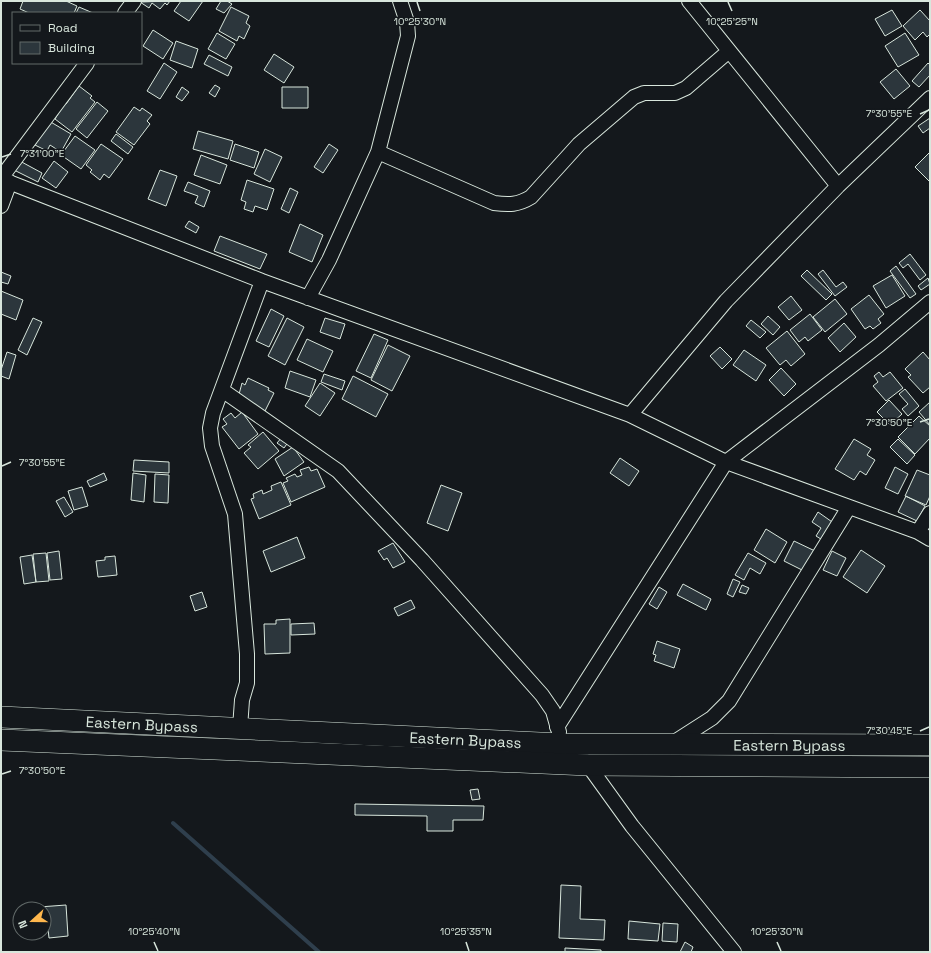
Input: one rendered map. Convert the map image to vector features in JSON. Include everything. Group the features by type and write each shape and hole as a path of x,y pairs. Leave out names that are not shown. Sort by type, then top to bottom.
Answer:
{"highway":[{"name":"Eastern Bypass","path":"1,717 240,728 560,736 673,743 930,745"},
{"name":"Eastern Bypass","path":"1,740 588,765 930,767"}],"street":[{"path":"126,12 134,1"},
{"path":"308,298 329,260 378,152 408,36 407,22 400,1"},
{"path":"689,1 838,186"},
{"path":"378,152 494,202 509,205 521,203 531,197 580,144 634,97 644,92 675,93 686,88 729,51"},
{"path":"1,206 4,180 86,64"},
{"path":"630,416 726,301 838,186 930,98"},
{"path":"4,180 262,281 630,416 726,462 924,535 930,513"},
{"path":"240,728 242,700 247,683 248,654 235,514 212,446 210,428 222,390 262,281"},
{"path":"560,736 726,462 879,345 930,302"},
{"path":"222,390 338,471 422,560 542,695 553,711 560,736"},
{"path":"673,743 712,718 729,701 850,507"},
{"path":"588,765 632,826 734,952"}],"building":[{"path":"23,1 66,1 77,6 74,12 27,12 20,9"},
{"path":"170,1 167,5 165,3 160,9 152,3 149,8 140,2"},
{"path":"181,1 203,1 189,21 174,11"},
{"path":"221,1 227,1 232,4 224,13 216,9"},
{"path":"79,7 91,12 76,12"},
{"path":"231,7 249,16 246,23 250,26 244,39 239,36 237,41 219,31"},
{"path":"892,10 902,26 885,36 875,19"},
{"path":"920,10 930,21 930,34 927,37 923,32 915,40 903,26"},
{"path":"153,30 173,43 163,59 143,46"},
{"path":"217,33 235,44 226,59 208,49"},
{"path":"905,33 919,55 898,67 885,46"},
{"path":"176,41 198,49 192,68 170,60"},
{"path":"274,54 294,67 284,83 264,70"},
{"path":"209,55 232,67 228,76 204,64"},
{"path":"164,63 177,72 160,99 147,91"},
{"path":"928,63 930,65 930,75 919,87 912,81"},
{"path":"896,69 910,86 894,99 880,82"},
{"path":"215,85 220,88 215,97 209,93"},
{"path":"79,86 92,96 90,98 95,102 72,132 55,119 58,114 54,111 61,101 66,104"},
{"path":"182,87 189,92 182,101 176,97"},
{"path":"282,87 308,87 308,108 282,108"},
{"path":"97,102 108,111 87,138 76,129"},
{"path":"134,107 140,111 142,108 152,115 147,121 150,124 134,145 116,132"},
{"path":"930,118 930,128 923,133 918,126"},
{"path":"49,121 71,134 61,152 50,145 47,151 35,145"},
{"path":"198,131 233,141 228,159 193,149"},
{"path":"116,134 133,147 128,154 111,141"},
{"path":"75,136 95,150 81,169 61,155"},
{"path":"101,144 123,159 109,178 104,174 100,180 90,172 92,170 86,165"},
{"path":"235,144 259,152 254,168 230,160"},
{"path":"329,144 338,150 323,173 314,167"},
{"path":"265,149 282,157 270,182 254,174"},
{"path":"930,152 930,182 915,167"},
{"path":"201,155 227,165 220,184 194,175"},
{"path":"18,160 42,173 38,182 14,170"},
{"path":"54,161 68,172 56,188 42,178"},
{"path":"160,170 177,176 166,206 148,199"},
{"path":"247,180 274,189 267,210 255,206 253,212 244,209 246,202 241,200"},
{"path":"188,182 210,191 204,207 195,203 198,196 184,191"},
{"path":"290,188 298,192 289,213 281,209"},
{"path":"189,221 199,227 196,233 185,227"},
{"path":"300,224 323,235 312,262 289,252"},
{"path":"220,236 267,254 260,269 214,251"},
{"path":"910,254 926,275 920,280 908,264 903,268 899,263"},
{"path":"896,266 916,294 910,298 890,271"},
{"path":"807,270 832,294 826,300 801,276"},
{"path":"823,270 836,287 843,282 847,287 835,296 818,274"},
{"path":"1,272 11,276 8,284 1,282"},
{"path":"892,275 905,296 886,308 873,286"},
{"path":"928,278 930,284 921,290 918,286"},
{"path":"1,291 23,300 16,320 1,314"},
{"path":"869,295 884,314 878,319 881,323 873,329 870,326 865,329 851,309"},
{"path":"791,296 802,310 789,320 778,307"},
{"path":"835,299 847,314 825,332 813,317"},
{"path":"271,309 284,316 269,347 256,341"},
{"path":"810,314 822,330 808,341 805,337 799,342 790,330"},
{"path":"768,316 780,327 773,335 761,324"},
{"path":"33,318 42,322 27,355 18,350"},
{"path":"287,318 304,327 285,365 268,356"},
{"path":"325,318 345,324 340,339 320,332"},
{"path":"751,320 766,332 760,338 746,326"},
{"path":"844,323 856,337 840,352 828,338"},
{"path":"787,331 805,354 791,366 786,360 780,365 766,348"},
{"path":"374,334 388,340 371,378 356,371"},
{"path":"307,339 333,351 323,372 297,360"},
{"path":"388,345 410,356 392,391 371,380"},
{"path":"720,347 732,359 722,369 710,356"},
{"path":"744,350 766,365 756,381 733,365"},
{"path":"7,352 16,355 9,379 1,376 1,370"},
{"path":"923,352 930,360 930,387 923,393 908,377 911,375 905,369"},
{"path":"781,368 796,384 784,396 769,380"},
{"path":"290,371 316,380 310,397 285,388"},
{"path":"879,372 883,377 890,372 903,388 886,401 873,386 878,382 874,376"},
{"path":"324,374 345,381 342,390 321,382"},
{"path":"353,376 388,394 376,417 342,399"},
{"path":"248,378 269,388 268,390 274,393 265,411 238,398 242,383 245,385"},
{"path":"320,383 335,393 320,416 305,406"},
{"path":"905,389 919,406 908,416 902,409 908,404 899,394"},
{"path":"889,400 902,414 890,425 877,412"},
{"path":"930,402 930,425 919,412"},
{"path":"242,412 258,434 239,449 222,427 227,424 223,419 231,413 235,418"},
{"path":"919,416 930,426 930,438 915,454 898,437"},
{"path":"263,432 279,451 258,469 244,453 251,447 248,445"},
{"path":"283,436 289,441 284,448 277,443"},
{"path":"854,439 871,449 867,455 875,460 866,475 860,471 854,480 835,469"},
{"path":"898,439 915,455 907,464 890,447"},
{"path":"293,447 304,462 284,476 275,459"},
{"path":"620,458 639,471 629,486 610,473"},
{"path":"134,460 169,462 169,473 133,471"},
{"path":"309,467 311,471 317,469 325,487 291,502 283,483 288,481 286,478 295,474 297,477 302,475 300,470"},
{"path":"895,467 908,474 898,494 885,488"},
{"path":"917,470 930,475 930,496 926,505 905,496"},
{"path":"104,473 107,480 90,487 87,481"},
{"path":"133,473 146,475 144,502 131,500"},
{"path":"155,474 169,475 168,503 154,502"},
{"path":"281,482 291,505 259,519 251,499 254,498 253,494 262,490 263,494 272,490 271,486"},
{"path":"441,485 462,493 448,531 427,523"},
{"path":"82,487 88,506 74,510 68,491"},
{"path":"906,496 925,506 917,521 898,512"},
{"path":"64,497 73,512 65,517 56,501"},
{"path":"818,512 835,524 824,541 816,536 821,528 812,522"},
{"path":"766,529 787,542 775,563 754,550"},
{"path":"297,537 305,558 271,572 263,551"},
{"path":"794,541 815,551 806,572 784,561"},
{"path":"393,543 405,562 393,568 387,558 384,560 378,551"},
{"path":"861,550 885,566 867,593 843,577"},
{"path":"59,551 62,579 50,580 47,553"},
{"path":"832,551 846,558 837,576 823,570"},
{"path":"46,553 49,581 36,582 33,554"},
{"path":"748,553 766,563 760,574 750,568 744,580 735,575"},
{"path":"32,555 36,582 24,584 20,557"},
{"path":"115,556 117,575 98,577 96,561 105,560 105,557"},
{"path":"733,579 740,582 733,597 727,594"},
{"path":"683,584 711,599 706,610 677,595"},
{"path":"742,585 749,588 746,594 739,592"},
{"path":"659,587 667,592 657,609 649,604"},
{"path":"202,592 207,607 195,611 190,596"},
{"path":"411,600 415,608 398,616 394,608"},
{"path":"290,619 290,653 265,654 264,624 276,624 276,620"},
{"path":"314,623 315,634 291,635 291,624"},
{"path":"657,641 680,649 674,668 654,661 656,655 653,654"},
{"path":"478,789 480,799 472,800 470,790"},
{"path":"355,804 484,806 483,820 453,820 453,831 427,831 427,816 355,815"},
{"path":"561,885 581,886 580,919 605,920 604,940 559,938"},
{"path":"66,905 68,936 52,938 52,906"},
{"path":"629,921 660,924 658,941 628,939"},
{"path":"663,923 678,924 677,942 662,941"},
{"path":"685,942 693,947 691,952 680,952"},
{"path":"565,948 601,950 601,952 565,952"}],"waterway":[{"path":"173,823 319,952"}]}
